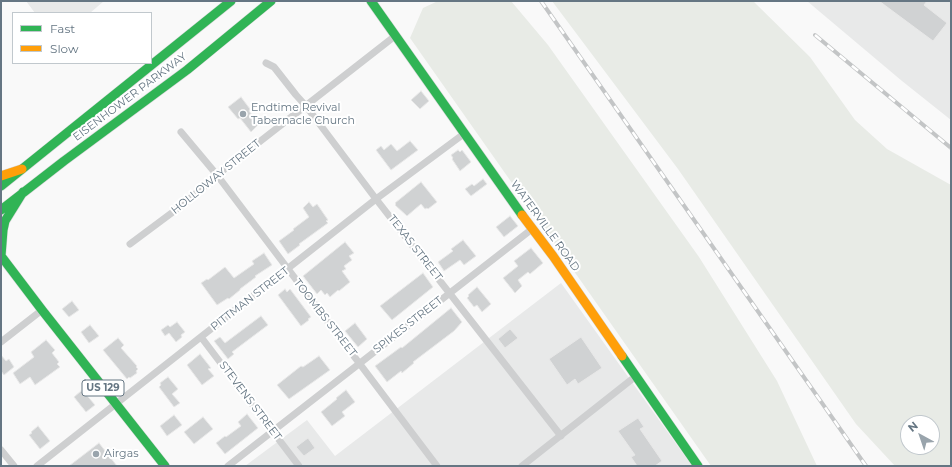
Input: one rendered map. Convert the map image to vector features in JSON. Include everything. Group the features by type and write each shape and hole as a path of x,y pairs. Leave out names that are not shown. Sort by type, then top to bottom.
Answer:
{"street":[{"name":"EISENHOWER PARKWAY","path":"1,186 231,1"},
{"name":"WATERVILLE ROAD","path":"371,1 532,229 553,256 698,466"},
{"name":"EISENHOWER PARKWAY","path":"1,210 187,70 269,4"},
{"name":"HOLLOWAY STREET","path":"130,244 185,203 217,175 395,36"},
{"name":"TEXAS STREET","path":"266,63 274,67 306,106 376,199 561,436"},
{"name":"TOOMBS STREET","path":"182,132 217,175 437,466"},
{"name":"PITTMAN STREET","path":"37,466 288,270 376,199 465,133"},
{"path":"1,176 22,169"},
{"path":"1,256 5,220 23,192"},
{"name":"SPIKES STREET","path":"228,466 532,229"},
{"name":"US 129","path":"1,256 165,466"},
{"path":"1,342 42,310"},
{"name":"STEVENS STREET","path":"201,337 299,466"},
{"path":"522,466 636,376"},
{"path":"1,450 14,466"}],"shaded area":[{"path":"26,1 104,1 91,12 34,12"},
{"path":"438,1 511,1 548,45 699,257 777,381 817,466 711,466 410,38 423,8"},
{"path":"552,1 753,1 810,57 855,120 887,149 951,185 951,466 895,466 856,424 678,169"},
{"path":"807,1 951,1 951,120 902,81"},
{"path":"561,283 692,466 245,466 307,420 335,456"}],"building":[{"path":"879,1 927,1 924,5 947,23 933,41"},
{"path":"421,91 429,101 420,109 411,100"},
{"name":"Endtime Revival Tabernacle Church","path":"241,97 259,124 251,132 240,118 238,119 228,107"},
{"path":"410,141 418,150 391,170 376,150 381,146 384,150 391,144 397,151"},
{"path":"458,150 460,152 462,150 471,162 460,171 451,155"},
{"path":"483,179 487,184 471,196 465,189 472,184 474,186"},
{"path":"421,182 437,202 428,209 425,209 421,204 407,216 395,205 395,203"},
{"path":"309,202 313,207 317,204 328,220 326,221 328,223 288,254 279,241 309,217 303,208"},
{"path":"510,216 518,226 504,237 496,227"},
{"path":"463,240 476,256 464,265 460,260 444,271 438,262 453,251 451,249"},
{"path":"345,242 354,253 349,256 352,260 344,266 346,269 342,271 350,282 330,297 327,293 325,295 321,290 317,294 303,276"},
{"path":"531,248 543,263 530,274 528,272 518,280 522,286 515,293 503,278 518,266 514,261"},
{"path":"264,253 272,265 255,276 256,277 229,299 228,298 217,305 201,283 207,279 208,280 225,267 234,278 254,264 252,261"},
{"path":"423,273 433,287 392,320 380,306"},
{"path":"477,287 491,304 482,312 477,305 474,307 467,298 469,296 468,295"},
{"path":"285,289 287,292 290,289 311,317 301,326 278,295"},
{"path":"72,301 79,310 69,317 62,309"},
{"path":"451,308 462,322 454,331 413,362 414,363 402,373 401,371 387,382 375,366 401,347 402,348"},
{"path":"261,316 268,325 232,352 234,354 228,359 214,341 220,337 225,343"},
{"path":"177,322 185,332 176,342 169,333 165,336 161,330 168,325 170,327"},
{"path":"355,323 367,339 358,347 345,331"},
{"path":"90,325 99,336 89,343 81,332"},
{"path":"510,329 518,338 505,348 498,339"},
{"path":"581,337 602,368 578,384 575,379 567,385 549,359"},
{"path":"118,338 124,345 121,348 138,369 136,371 137,373 127,379 103,350"},
{"path":"46,340 55,350 52,353 59,362 57,364 60,367 35,385 30,377 20,384 13,373 34,357 31,352"},
{"path":"200,354 211,368 208,369 214,376 202,385 187,365"},
{"path":"1,355 6,361 9,359 14,367 4,375 1,371"},
{"path":"319,356 330,370 289,399 277,385 301,366 303,367"},
{"path":"168,377 178,389 172,394 180,403 174,407 159,387 161,385 160,383"},
{"path":"346,390 355,402 342,412 345,416 332,426 321,412"},
{"path":"81,391 83,393 84,392 95,405 86,412 74,397"},
{"path":"247,414 258,428 225,454 216,443 241,426 238,422"},
{"path":"174,415 182,425 167,436 160,426"},
{"path":"203,417 213,429 194,444 184,432"},
{"path":"638,418 644,427 640,429 662,461 655,466 637,466 631,457 635,455 618,431"},
{"path":"38,426 50,441 40,449 29,435"},
{"path":"308,438 315,448 304,456 296,447"},
{"name":"Airgas","path":"99,443 117,466 69,466"}],"railway":[{"path":"541,1 866,466"},
{"path":"815,35 951,148"}],"traffic: fast":[{"path":"1,186 231,1"},
{"path":"1,210 64,161 187,70 271,1"},
{"path":"371,1 522,215"},
{"path":"1,256 5,221 23,192"},
{"path":"1,256 165,466"},
{"path":"622,356 698,466"}],"traffic: slow":[{"path":"1,176 22,169"},
{"path":"522,215 553,256 622,356"}],"place":[{"name":"Endtime Revival Tabernacle Church","path":"243,114"},
{"name":"Airgas","path":"96,454"}]}
